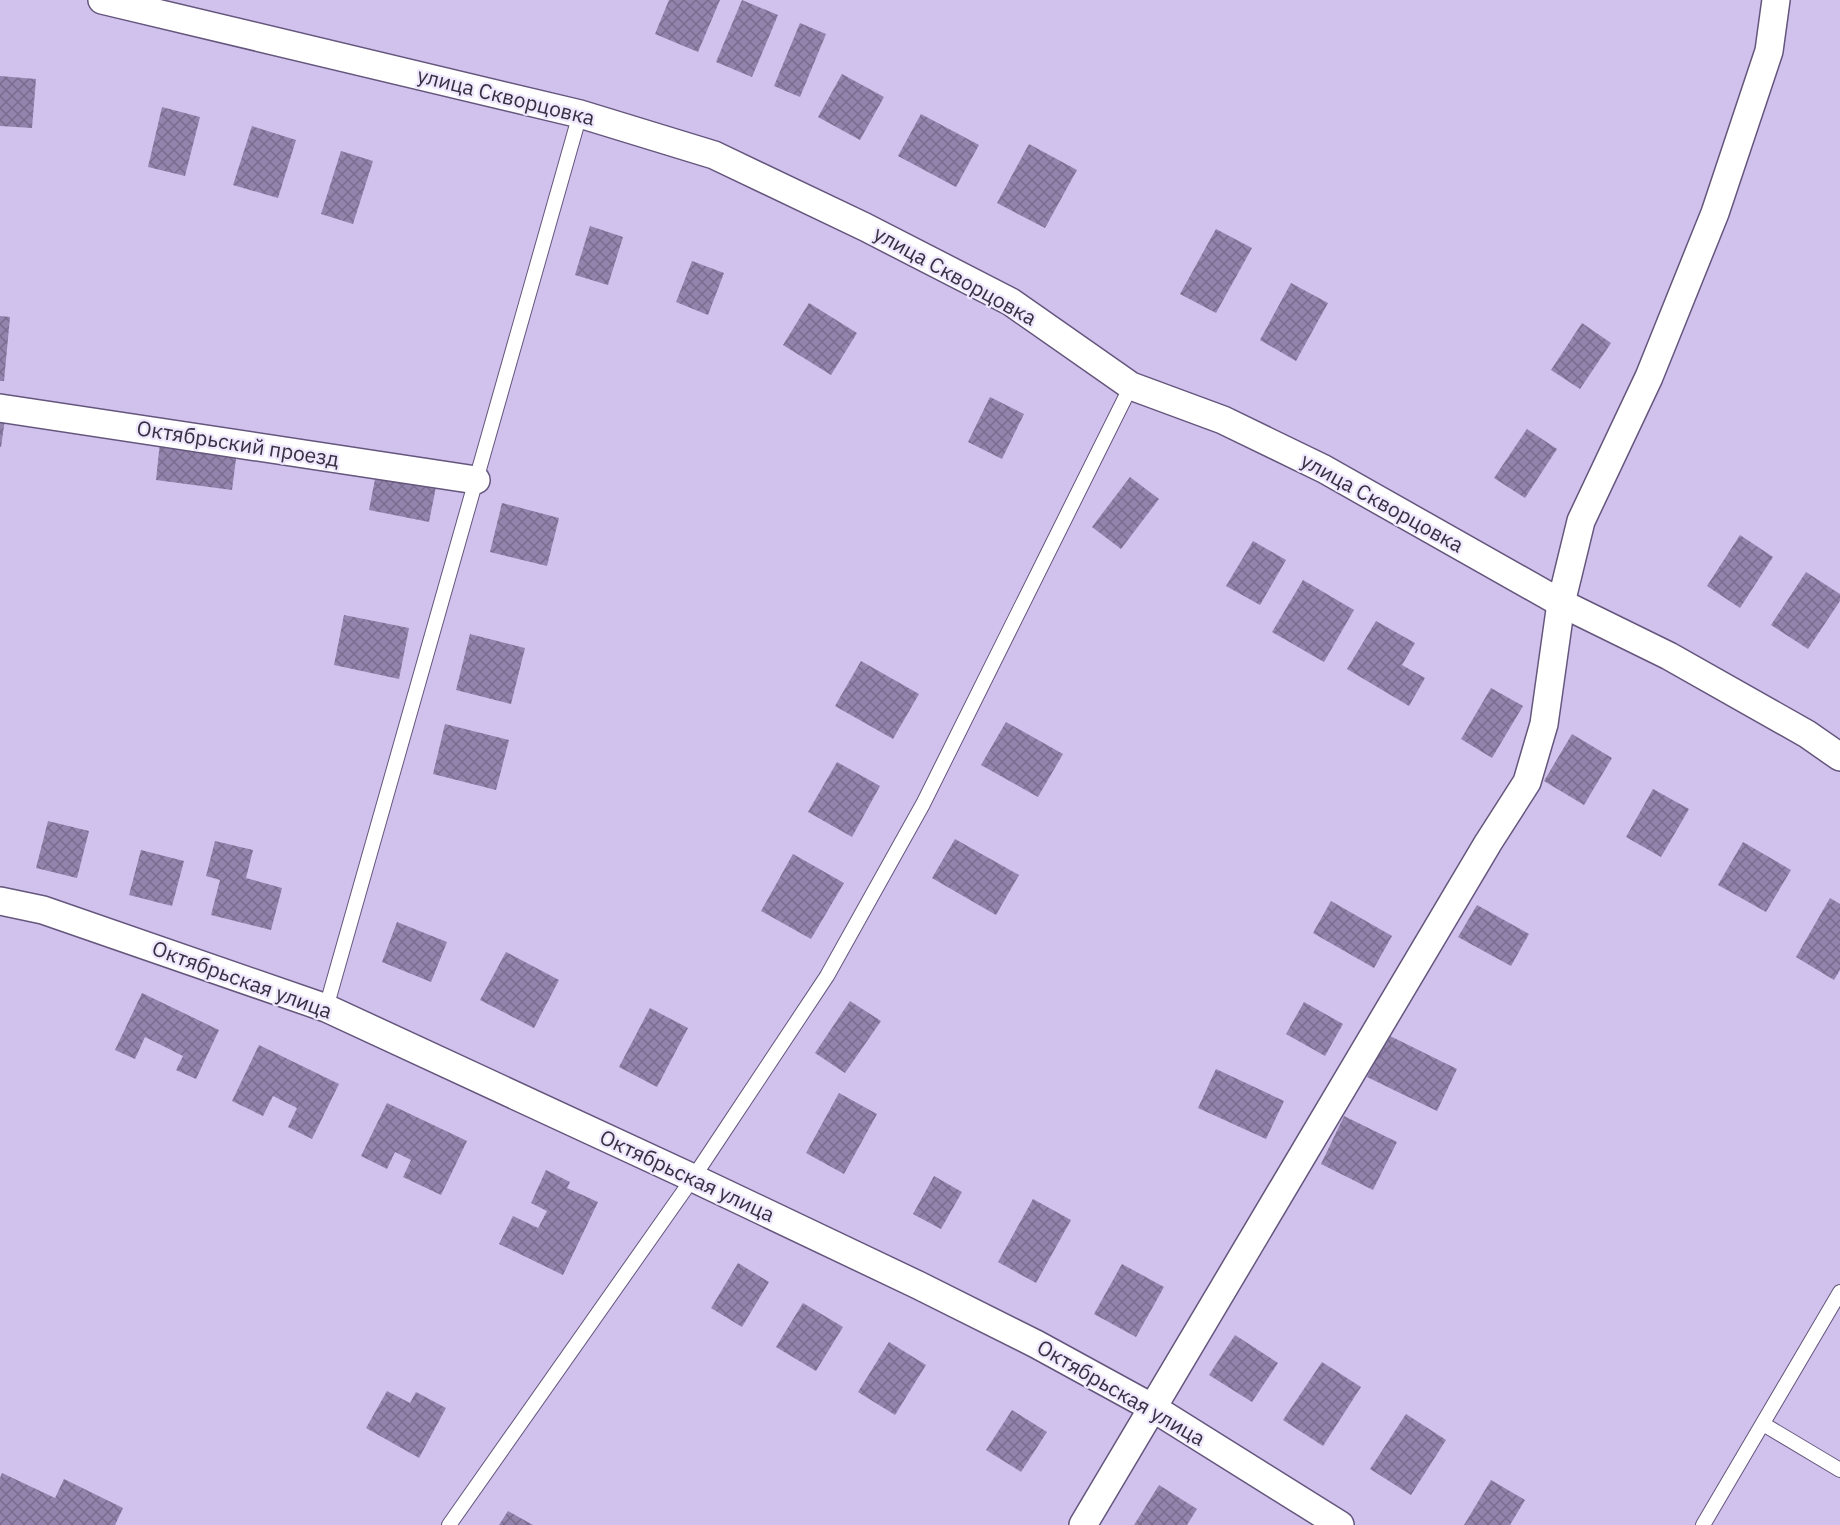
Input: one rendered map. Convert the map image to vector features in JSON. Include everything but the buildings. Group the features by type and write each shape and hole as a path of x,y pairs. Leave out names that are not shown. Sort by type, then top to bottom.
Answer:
{"street":[{"name":"улица Скворцовка","path":"102,0 580,114 714,155 865,227 1011,302 1131,386 1223,420 1324,469 1561,603 1670,656 1807,734 1840,757"},
{"path":"1083,1525 1527,782 1544,724 1561,603 1581,521 1649,377 1715,213 1769,51 1776,0"},
{"name":"Октябрьский проезд","path":"0,408 476,480"},
{"name":"Октябрьская улица","path":"0,901 43,910 326,1008 693,1178 1036,1344 1153,1408 1340,1525"}],"lane":[{"path":"326,1008 580,114"},
{"path":"449,1525 693,1178 827,976 923,804 1131,386"},
{"path":"1703,1525 1840,1293"},
{"path":"1763,1424 1840,1470"}]}
